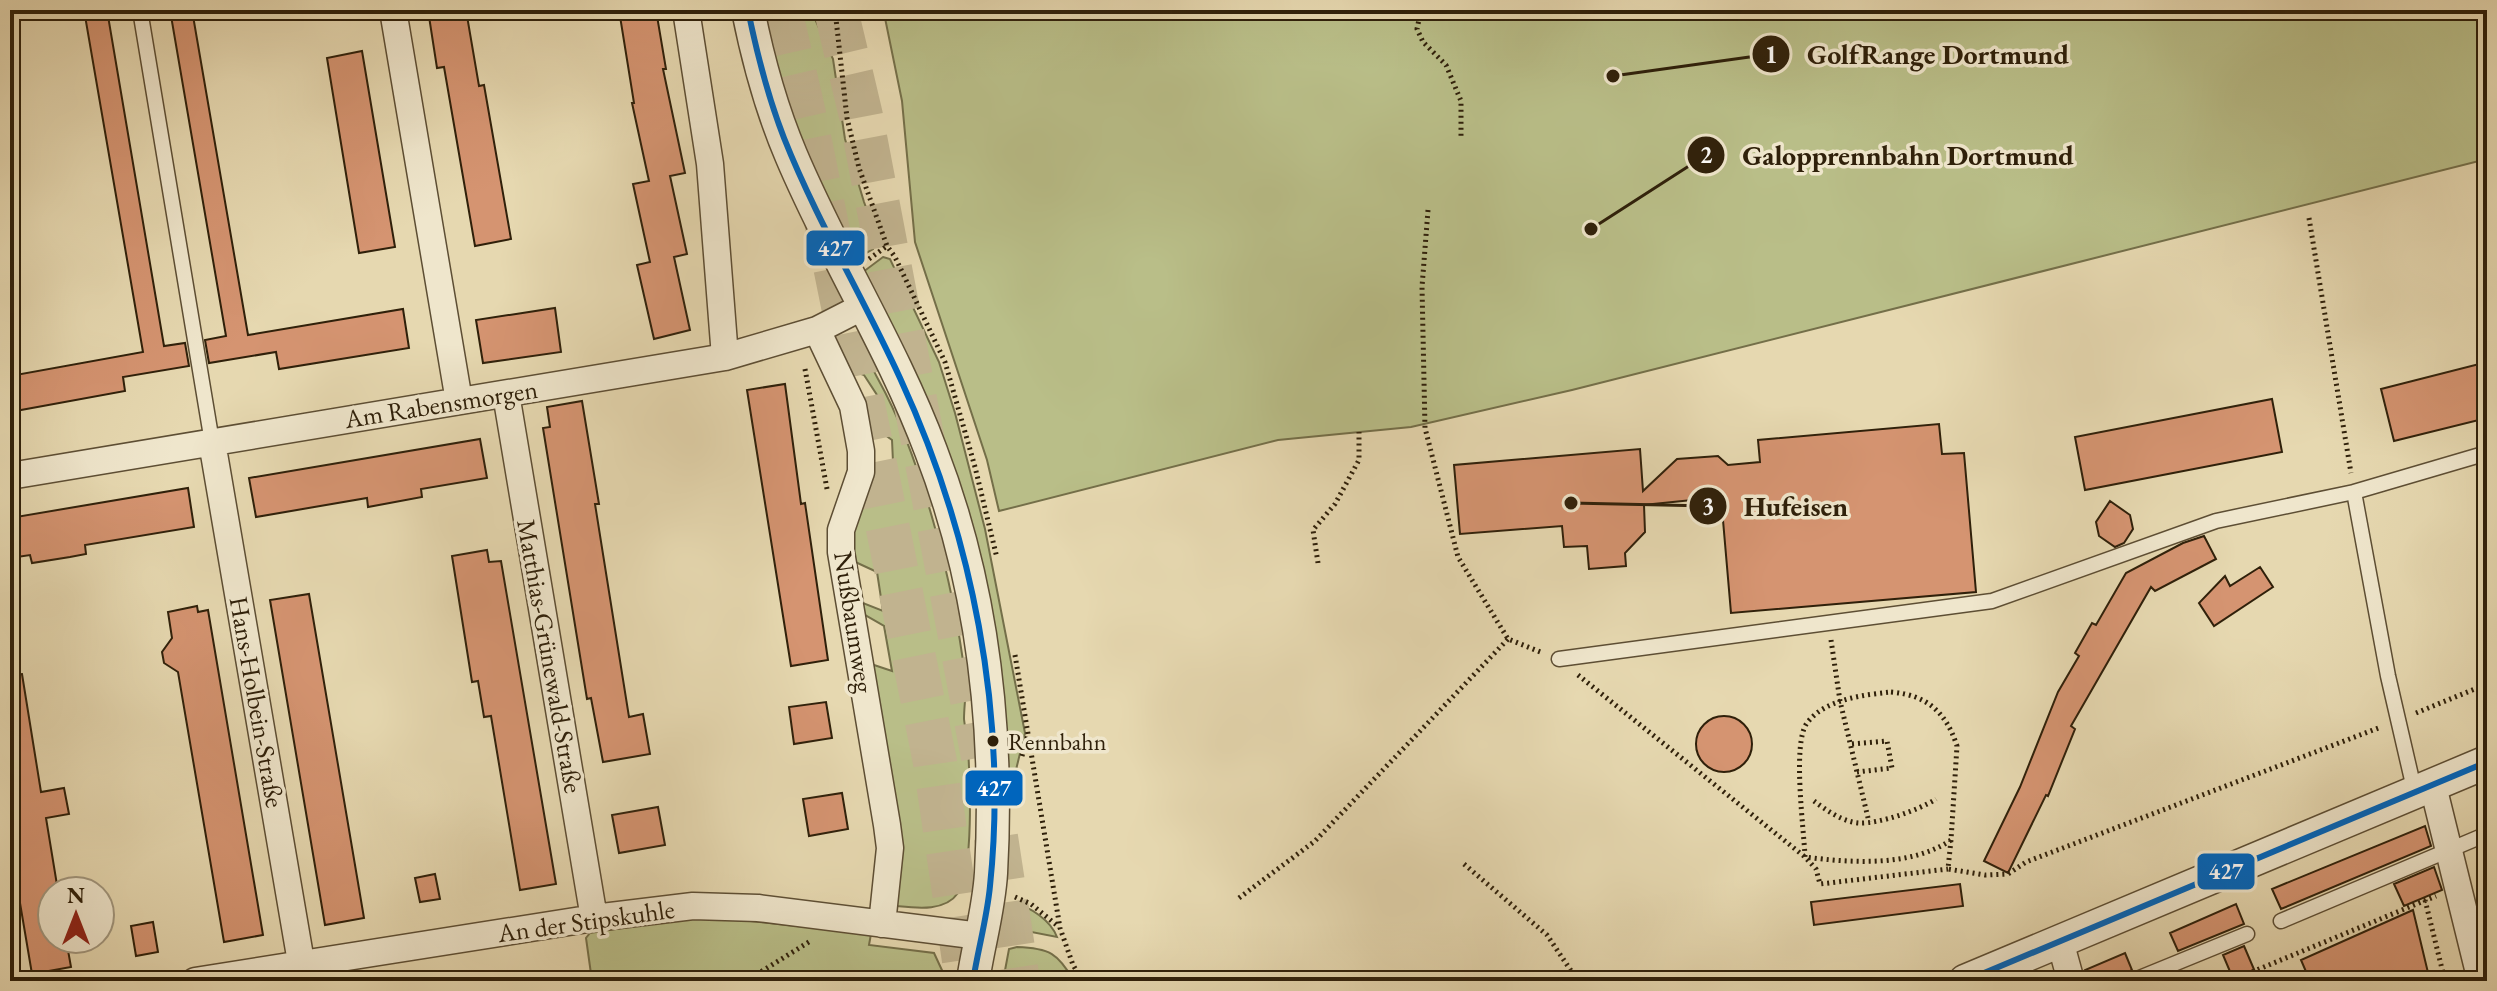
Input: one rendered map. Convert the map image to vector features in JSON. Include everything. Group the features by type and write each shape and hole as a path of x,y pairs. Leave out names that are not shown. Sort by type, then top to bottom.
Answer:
{"street":[{"path":"393,10 459,401"},
{"path":"686,10 710,164 725,357"},
{"path":"748,10 767,92 791,156 931,449 954,518 979,619 989,694 991,877 973,981"},
{"name":"Am Rabensmorgen","path":"10,476 725,357 807,334 864,306"},
{"name":"Nußbaumweg","path":"807,334 853,406 861,451 861,472 841,530 841,552 890,848 882,924"},
{"name":"Matthias-Grünewald-Straße","path":"506,394 594,918"},
{"name":"Hans-Holbein-Straße","path":"212,442 301,962"},
{"path":"1965,981 2487,762"},
{"path":"2424,789 2449,851 2481,981"},
{"name":"An der Stipskuhle","path":"195,981 301,962 693,906 758,908 980,936"},
{"path":"2060,941 2071,981"}],"lane":[{"path":"140,10 212,442"},
{"path":"1559,659 1992,601 2216,521 2354,492 2487,453"},
{"path":"2354,492 2398,721 2424,789"},
{"path":"2281,921 2487,834"},
{"path":"2132,981 2247,934"}],"path":[{"path":"1421,10 1417,29 1423,42 1446,65 1461,101 1461,137"},
{"path":"1428,210 1422,287 1425,428 1458,557 1508,639 1559,659 1805,857 1816,869 1820,884 1948,869 1985,875 2008,874 2026,862 2398,721 2487,684"},
{"path":"2309,218 2354,492"},
{"path":"807,334 810,392 828,492"},
{"path":"1318,563 1313,530 1335,504 1359,460 1359,432"},
{"path":"1829,623 1840,701 1869,822"},
{"path":"1239,898 1315,841 1508,639"},
{"path":"1805,857 1800,738 1805,724 1840,701 1882,693 1911,693 1938,711 1947,722 1957,746 1948,869"},
{"path":"1852,744 1887,741 1892,768 1856,772"},
{"path":"1814,801 1842,818 1858,823 1924,807 1936,799"},
{"path":"1805,857 1836,861 1917,857 1951,840"},
{"path":"1464,864 1547,935 1578,981"},
{"path":"2230,981 2458,887"},
{"path":"1011,896 1031,904 1060,928"},
{"path":"2425,900 2445,981"},
{"path":"746,981 843,919"}],"green space":[{"path":"763,10 811,10 833,59 845,139 876,234 873,249 856,259 805,154 783,94"},
{"path":"869,10 2487,10 2487,159 1572,390 1411,427 1278,440 999,511 987,460 915,242 902,101 885,18 869,14"},
{"path":"883,257 890,259 939,362 985,529 1025,733 1013,782 1008,767 1004,713 863,272"},
{"path":"833,348 852,349 865,356 894,411 922,484 953,603 966,681 964,719 970,781 969,845 967,865 958,893 938,906 896,906 868,663 892,671 884,626 860,612 858,601 883,611 877,572 851,560 850,535 866,487 883,492 893,462 892,440 864,420 861,406 881,409 877,395 864,375 850,370"},
{"path":"1014,904 1039,915 1057,937 1011,928"},
{"path":"676,919 733,919 871,934 869,945 934,953 947,981 592,981 586,938 590,933"},
{"path":"1017,947 1052,954 1074,981 1003,981 1009,949"}],"building":[{"path":"84,10 107,10 164,346 185,343 189,366 123,377 125,391 10,412 10,376 143,352"},
{"path":"170,10 192,10 248,335 403,309 409,348 279,369 276,352 209,363 205,340 226,336"},
{"path":"428,10 466,10 479,86 484,85 511,239 475,246 444,67 437,68"},
{"path":"619,10 656,10 666,69 663,69 685,173 670,176 687,254 674,257 690,330 654,339 637,265 650,262 633,184 649,181 632,103"},
{"path":"362,51 395,247 359,253 327,58"},
{"path":"555,308 561,352 483,363 476,320"},
{"path":"2487,362 2487,418 2394,441 2381,389"},
{"path":"785,384 801,504 805,503 828,660 791,666 747,390"},
{"path":"2272,399 2282,452 2085,490 2075,437"},
{"path":"582,401 629,717 643,714 650,754 603,762 591,698 587,699 543,428 550,427 547,407"},
{"path":"1939,424 1942,454 1964,453 1976,592 1731,613 1721,497 1644,505 1645,532 1625,553 1626,566 1589,569 1587,546 1564,547 1562,526 1460,534 1454,465 1640,449 1643,491 1677,459 1718,456 1728,465 1760,462 1758,440"},
{"path":"480,439 487,478 421,489 422,497 368,507 367,498 256,517 249,478"},
{"path":"188,488 194,527 85,545 86,554 70,557 32,563 30,555 10,558 10,518"},
{"path":"2110,501 2130,515 2133,529 2124,543 2115,547 2099,536 2096,522"},
{"path":"2204,536 2216,559 2155,591 2151,587 2071,726 2075,729 2048,796 2008,873 1984,861 2020,787 2058,692 2079,656 2075,653 2092,623 2096,625 2126,573 2183,543"},
{"path":"487,550 489,562 501,561 556,884 520,890 491,716 484,717 478,681 472,682 452,556"},
{"path":"2260,567 2273,587 2214,626 2199,603 2225,576 2230,586"},
{"path":"309,594 364,918 325,925 270,600"},
{"path":"197,606 198,612 208,610 263,935 224,942 178,672 164,663 162,652 172,638 168,612"},
{"path":"22,674 41,792 64,788 69,814 46,818 55,875 36,875 36,955 69,955 71,967 32,974 10,844 10,675"},
{"path":"826,702 832,738 794,744 789,707"},
{"path":"1724,716 1744,724 1752,744 1744,764 1724,772 1704,764 1696,744 1704,724"},
{"path":"842,793 848,829 809,836 803,799"},
{"path":"658,807 665,845 619,853 612,815"},
{"path":"2425,826 2431,846 2281,909 2272,889"},
{"path":"2434,867 2442,890 2404,906 2394,884"},
{"path":"435,874 440,899 420,902 415,878"},
{"path":"1960,884 1963,906 1814,925 1811,902"},
{"path":"2236,904 2244,924 2178,951 2170,933"},
{"path":"2413,910 2430,981 2391,981 2388,973 2369,981 2310,981 2301,960"},
{"path":"153,922 158,952 136,956 131,926"},
{"path":"2244,946 2259,981 2234,981 2223,955"},
{"path":"2125,953 2132,970 2111,981 2087,981 2085,970"}],"tunnel":[{"path":"780,10 807,127 935,762 967,981"},
{"path":"836,10 861,116 983,757"},
{"path":"996,837 1018,981"}],"transit line":[{"name":"427","path":"748,10 763,75 784,138 900,378 947,499 965,562 979,626 994,756 990,886 973,981"},
{"name":"427","path":"1965,981 2487,762"}],"place":[{"name":"GolfRange Dortmund","path":"1613,76"},
{"name":"Galopprennbahn Dortmund","path":"1591,229"},
{"name":"Hufeisen","path":"1571,503"},
{"name":"Rennbahn","path":"993,741"}]}
